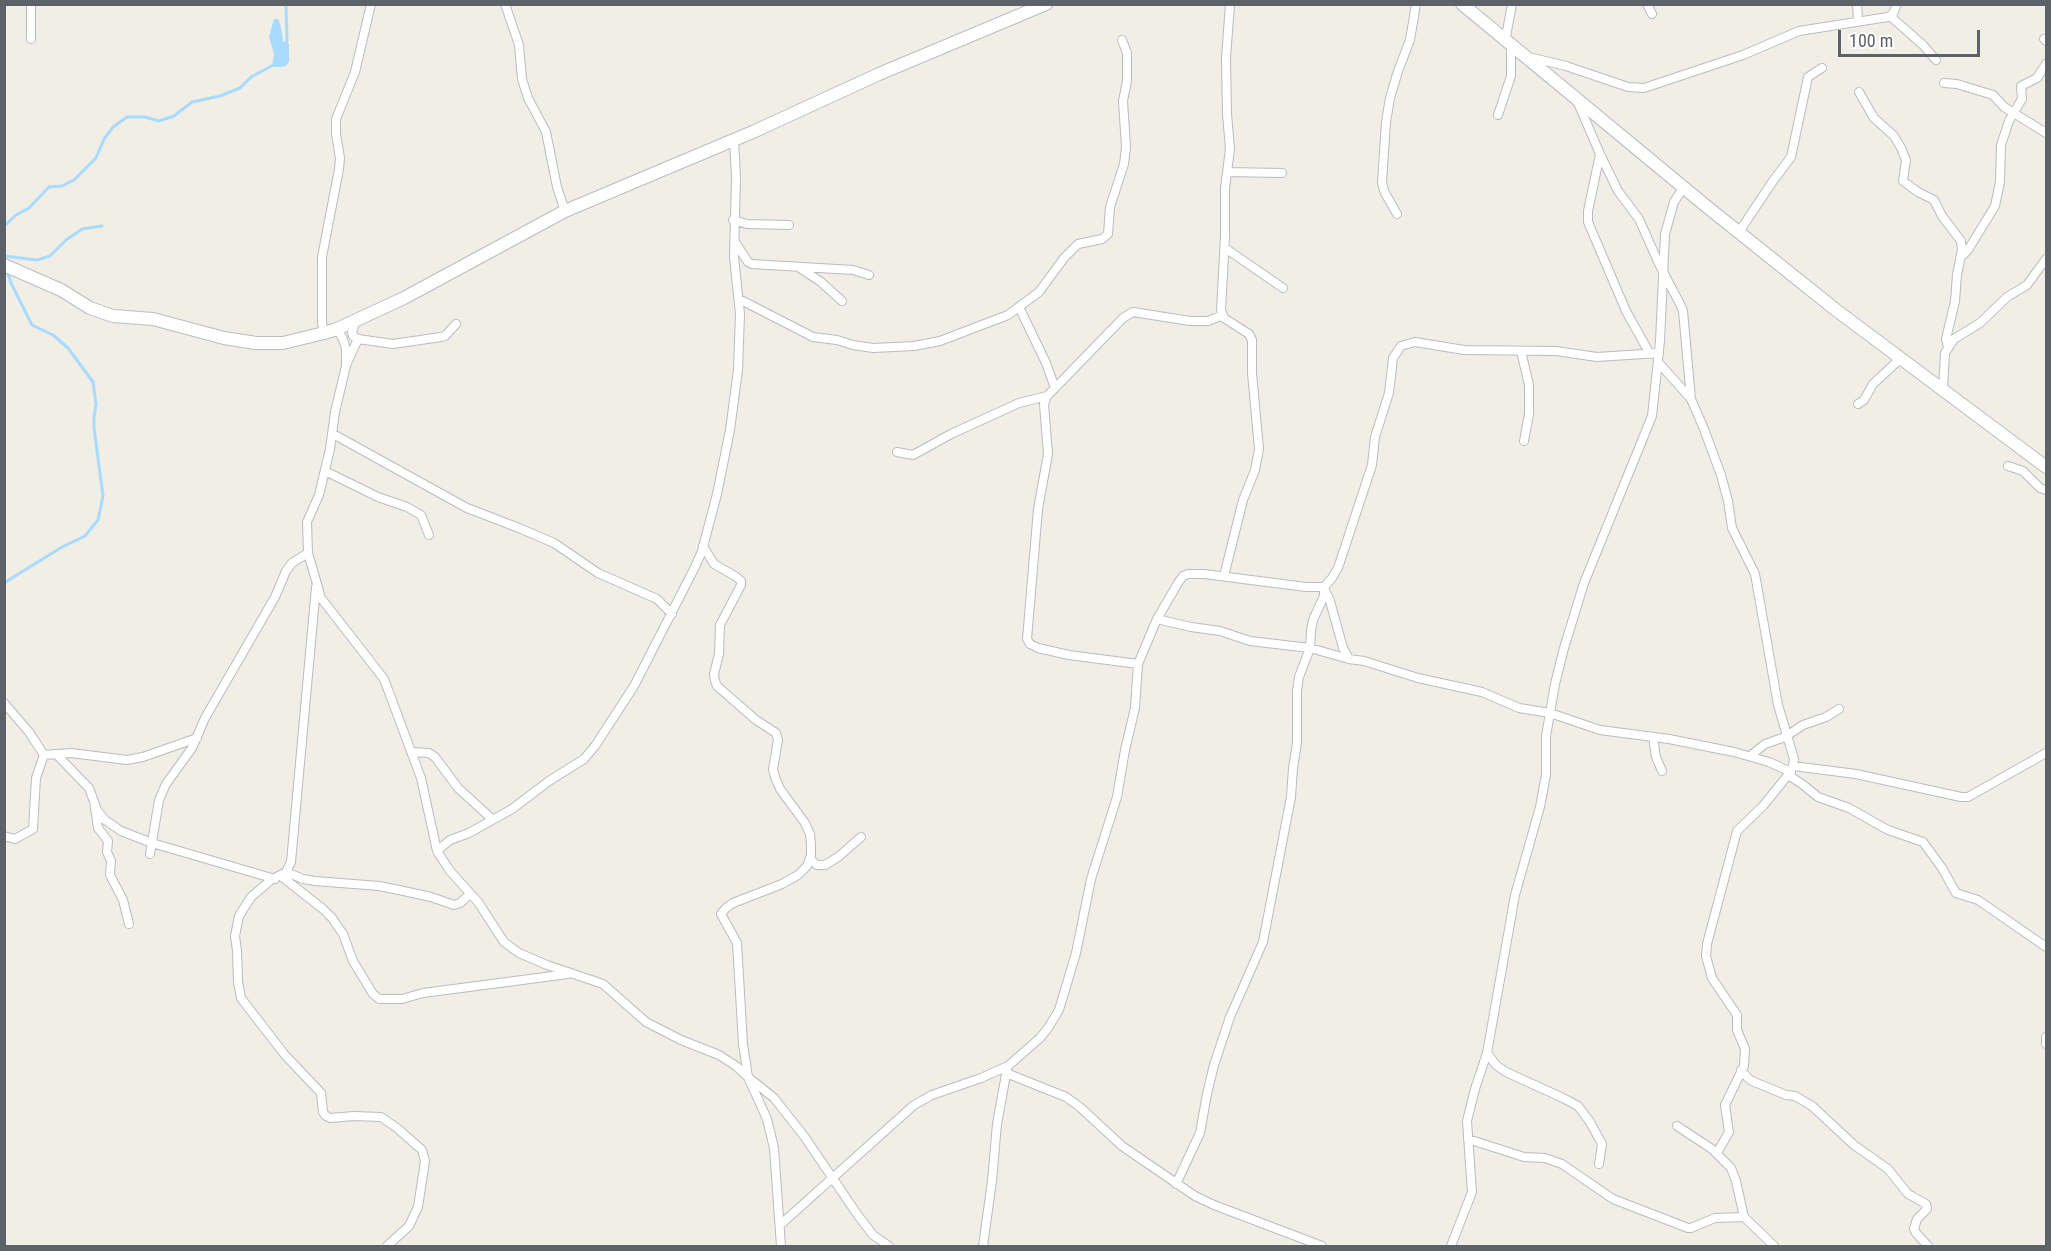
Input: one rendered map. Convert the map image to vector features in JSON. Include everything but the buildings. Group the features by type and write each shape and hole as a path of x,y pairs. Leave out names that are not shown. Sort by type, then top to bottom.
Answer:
{"street":[{"path":"31,4 32,39"},
{"path":"324,333 321,313 322,257 339,169 336,119 355,72 371,4"},
{"path":"505,4 519,45 522,79 528,98 546,132 557,187 565,212"},
{"path":"4,265 32,276 104,314 153,319 224,338 270,344 324,333 404,298 565,212 734,140 879,74 1046,4"},
{"path":"1224,576 1243,500 1255,470 1259,449 1252,373 1252,340 1249,334 1224,318 1221,310 1230,149 1226,58 1230,4"},
{"path":"1397,214 1385,193 1383,183 1386,122 1390,98 1410,40 1416,4"},
{"path":"1462,4 1522,56 1836,310 2046,467"},
{"path":"1498,115 1511,76 1508,44 1512,4"},
{"path":"1647,4 1652,14"},
{"path":"1857,4 1858,21"},
{"path":"1522,56 1566,66 1628,87 1644,88 1743,55 1799,31 1890,16 1897,4"},
{"path":"1890,16 1923,45 1936,60"},
{"path":"739,299 813,337 873,348 914,346 949,339 997,321 1019,307 1039,292 1064,258 1078,244 1102,239 1108,234 1110,207 1124,164 1126,147 1123,100 1127,81 1127,60 1122,40"},
{"path":"1960,258 1968,250 1995,206 2000,182 2001,145 2014,112 2022,99 2021,86 2037,78 2046,64"},
{"path":"1739,232 1791,157 1808,77 1822,68"},
{"path":"1944,83 1957,84 1993,95 2000,104 2046,133"},
{"path":"1859,92 1874,118 1894,136 1901,147 1906,160 1903,181 1917,192 1934,200 1942,216 1961,241 1962,250 1955,301 1946,339 1948,347"},
{"path":"1577,100 1618,191 1639,219 1683,311 1691,399"},
{"path":"437,851 450,840 469,833 512,809 549,781 575,766 590,753 634,686 695,567 703,546 730,430 738,370 740,314 734,239 734,140"},
{"path":"1600,154 1587,218 1626,310 1650,354"},
{"path":"1227,172 1282,173"},
{"path":"1451,1246 1472,1192 1467,1121 1487,1053 1515,895 1540,807 1546,775 1545,751 1550,713 1564,648 1584,583 1652,416 1659,358 1665,234 1674,202 1684,187"},
{"path":"734,220 747,224 789,225"},
{"path":"734,239 748,262 752,264 853,270 869,275"},
{"path":"1225,248 1283,288"},
{"path":"1943,389 1943,363 1948,347 1954,339 1988,316 2007,297 2027,285 2046,259"},
{"path":"800,268 821,282 842,301"},
{"path":"1019,307 1046,363 1055,388"},
{"path":"1138,664 1069,655 1038,648 1030,644 1027,639 1038,509 1048,454 1044,404 1047,396 1123,318 1133,312 1190,321 1208,321 1223,315"},
{"path":"356,320 353,336 358,339 393,344 441,338 456,324"},
{"path":"337,329 346,349 346,366"},
{"path":"358,339 346,366 334,412 333,434 320,495 307,522 308,553 321,598 384,679 422,778 437,851 450,871 492,922 504,942 530,959 603,984 646,1022 681,1040 719,1055 736,1066 774,1098 804,1136 868,1228 889,1246"},
{"path":"1176,1184 1200,1133 1214,1065 1230,1017 1263,942 1291,797 1297,743 1298,684 1310,648 1313,620 1324,596 1324,587 1338,568 1369,475 1375,437 1389,393 1392,365 1398,348 1410,342 1464,351 1567,352 1597,357 1650,354 1659,358 1691,399 1704,429 1721,476 1732,528 1755,574 1772,672 1794,759 1791,771 1767,801 1737,831 1707,944 1706,956 1712,978 1737,1015 1737,1030 1745,1049 1742,1070 1726,1102 1729,1132 1717,1153"},
{"path":"1521,351 1528,385 1529,414 1524,441"},
{"path":"1858,404 1864,400 1873,384 1901,358"},
{"path":"897,452 913,455 951,434 1018,403 1047,396"},
{"path":"333,434 467,508 554,543 598,573 657,599 672,614"},
{"path":"2008,466 2023,471 2040,488 2046,490"},
{"path":"325,471 421,515 429,535"},
{"path":"703,546 714,564 741,581 720,625 715,681 717,686 756,720 776,733 778,740 773,769 775,777 780,789 805,823 810,834 810,859 798,875 782,884 733,903 721,914 737,943 742,1027 748,1077 766,1119 774,1148 781,1246"},
{"path":"150,854 161,795 166,784 187,756 205,718 274,597 286,571 292,563 308,553"},
{"path":"780,1225 914,1105 932,1095 1007,1069 1048,1028 1064,998 1092,879 1117,797 1135,708 1138,664 1157,619 1183,576 1193,573 1324,587"},
{"path":"316,584 291,862 281,876 251,897 239,916 235,936 241,998 285,1055 321,1093 322,1112 326,1116 330,1118 381,1117 422,1150 425,1161 420,1201 409,1226 387,1246"},
{"path":"1324,587 1348,658"},
{"path":"1157,619 1220,631 1250,641 1310,648 1364,660 1418,678 1482,692 1519,708 1550,713 1600,730 1688,742 1750,756 1791,771 1856,774 1961,797 1968,797 2046,753"},
{"path":"4,703 29,732 44,756"},
{"path":"1750,756 1765,744 1839,710"},
{"path":"1653,737 1656,757 1662,771"},
{"path":"44,756 71,753 127,759 197,738"},
{"path":"412,752 429,753 435,757 458,788 492,819"},
{"path":"56,754 89,788 105,820 121,831 152,843 281,876 379,886 431,897 454,905 470,894"},
{"path":"4,836 18,838 33,829 36,809 36,778 44,756"},
{"path":"1791,771 1818,797 1849,808 1900,835 1923,842 1942,868 1956,893 1983,903 2046,947"},
{"path":"94,801 98,828 108,842 107,852 111,861 111,879 123,900 129,924"},
{"path":"810,859 817,865 825,865 861,837"},
{"path":"281,876 332,918 343,934 353,962 373,994 379,999 402,999 419,994 572,973"},
{"path":"2046,1037 2046,1044"},
{"path":"1487,1053 1496,1065 1506,1072 1578,1107 1590,1122 1602,1144 1599,1164"},
{"path":"1007,1069 1066,1097 1082,1108 1122,1146 1176,1184 1214,1205 1322,1246"},
{"path":"983,1246 997,1124 1007,1069"},
{"path":"1742,1070 1748,1078 1786,1095 1795,1096 1812,1106 1854,1145 1888,1169 1908,1194 1926,1204 1927,1209 1917,1219 1914,1229 1928,1246"},
{"path":"1677,1126 1717,1153 1734,1173 1744,1217 1774,1246"},
{"path":"1468,1139 1524,1157 1552,1160 1562,1164 1613,1199 1688,1228 1715,1218 1744,1217"}],"water":[{"path":"274,19 278,19 283,41 289,44 289,62 286,66 281,67 272,67 274,54 269,37"}],"waterway":[{"path":"285,46 287,41 286,4"},
{"path":"4,226 16,215 29,208 49,187 62,186 74,180 96,158 104,139 113,127 127,117 145,117 159,121 174,116 192,102 220,96 240,88 251,77 275,64"},
{"path":"4,256 37,260 50,256 66,240 82,229 102,226"},
{"path":"4,583 62,547 85,536 98,520 103,496 94,428 96,404 93,382 68,348 53,335 32,325 7,270"}]}
